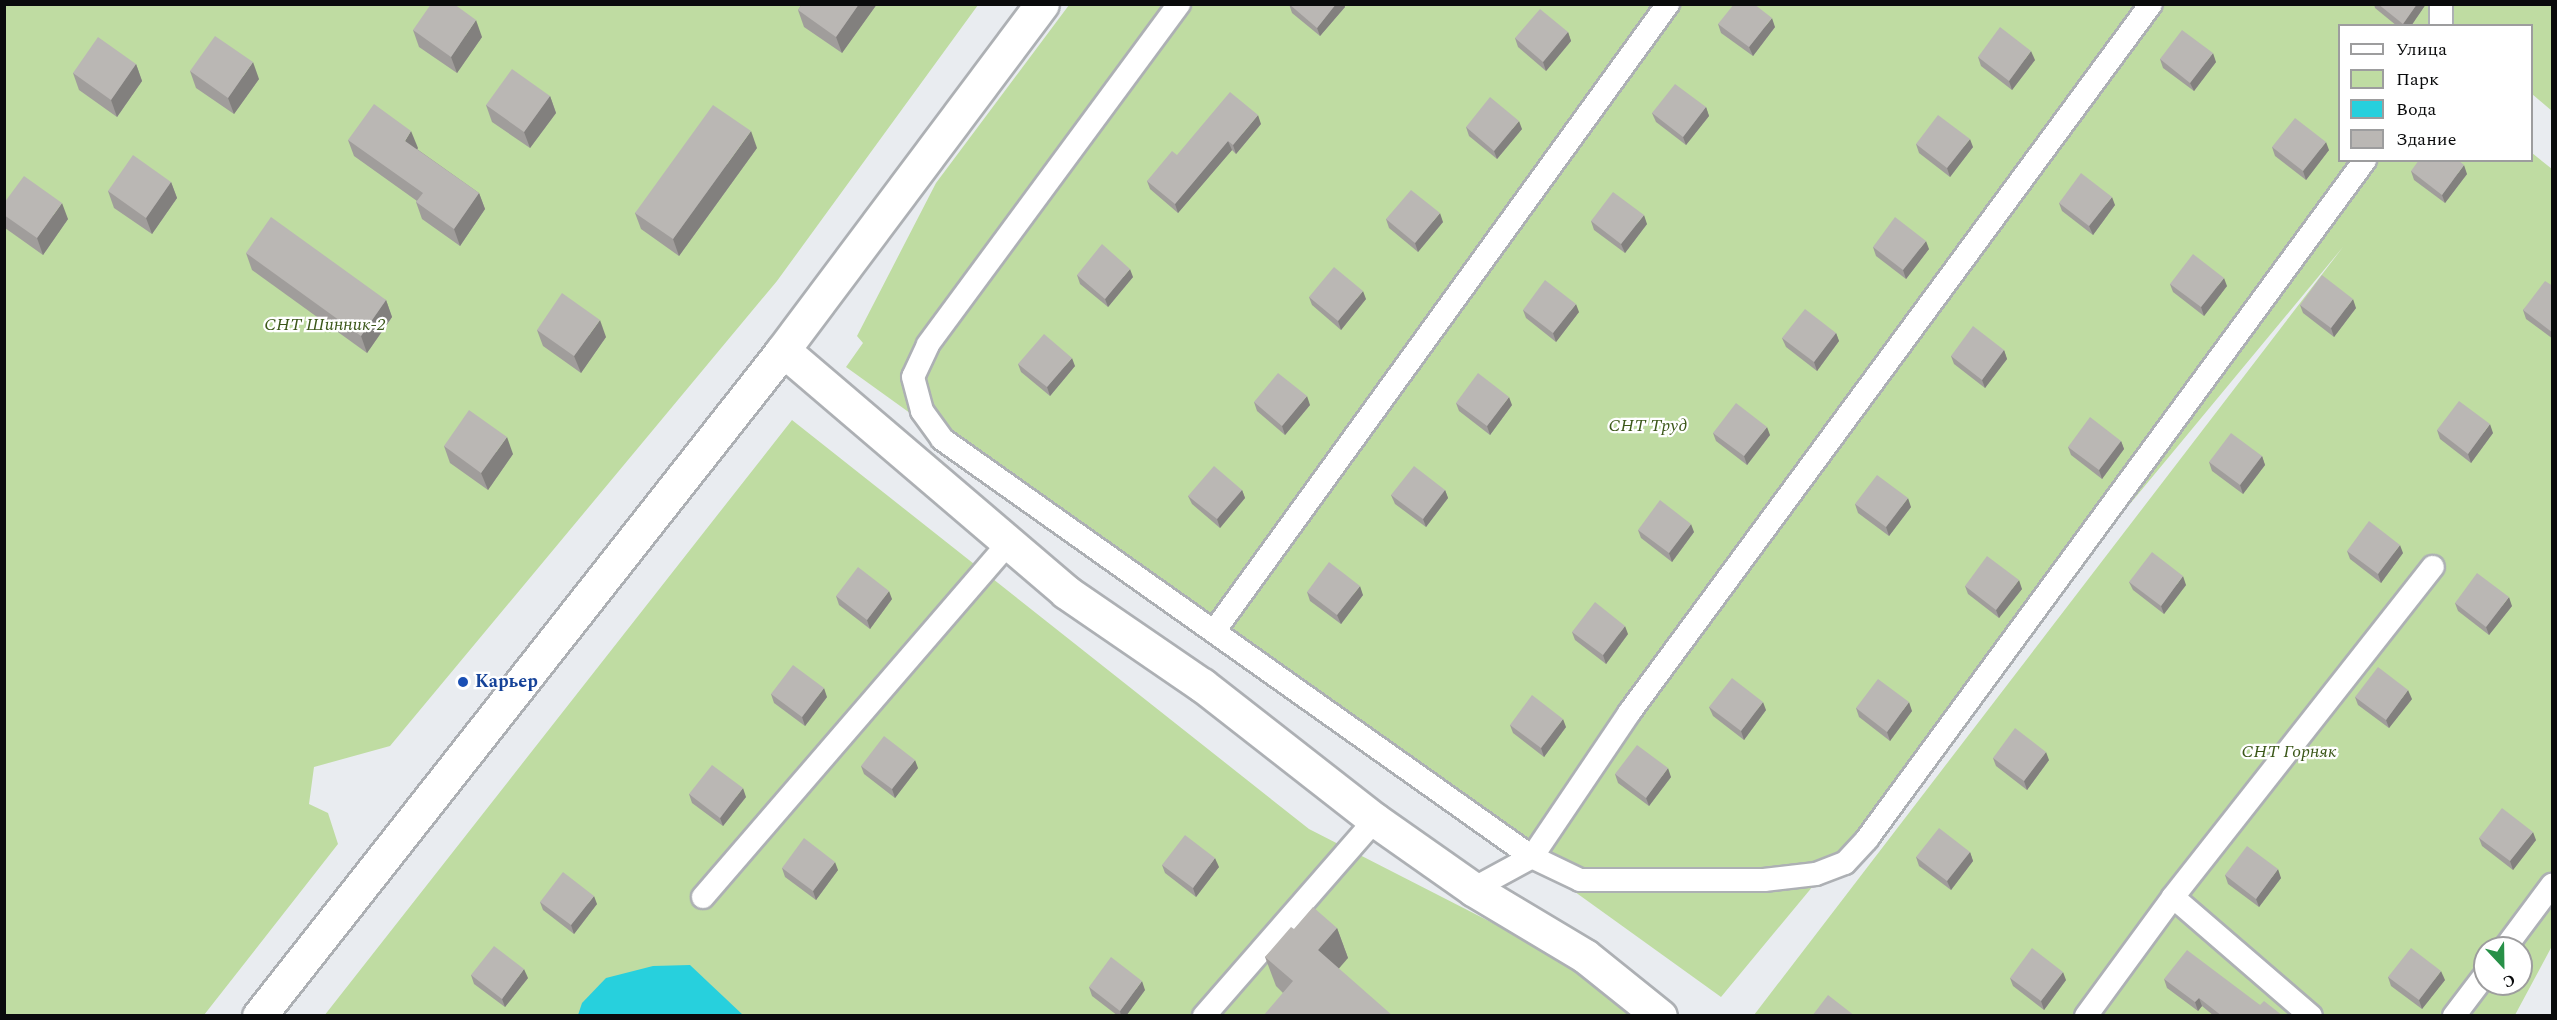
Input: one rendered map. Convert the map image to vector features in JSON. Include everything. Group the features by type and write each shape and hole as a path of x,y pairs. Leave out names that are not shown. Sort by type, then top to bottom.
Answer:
{"street":[{"path":"259,1016 783,350 1042,4"},
{"path":"783,350 1066,592 1203,686 1374,820 1473,889 1585,956 1660,1016"}],"lane":[{"path":"1179,4 928,345 913,377 922,411 942,439 1215,630 1532,857 1580,880 1764,880 1816,874 1845,863 1868,839 2364,162"},
{"path":"1215,630 1668,4"},
{"path":"1473,889 1532,857 1629,712 2151,4"},
{"path":"2441,4 2441,24"},
{"path":"703,897 1009,543"},
{"path":"2086,1016 2173,897 2433,567"},
{"path":"1204,1016 1374,820"},
{"path":"2514,936 2553,885"},
{"path":"2173,897 2311,1016"},
{"path":"2454,1016 2473,991"}],"green space":[{"name":"СНТ Шинник-2","path":"5,5 978,5 777,281 390,746 314,767 309,804 328,813 338,844 204,1015 5,1016"},
{"name":"СНТ Труд","path":"1069,5 2552,5 2552,111 2533,95 2533,24 2338,24 2338,162 2533,162 2533,154 2552,169 2552,946 2533,981 2533,936 2473,936 2473,996 2525,996 2515,1015 1754,1015 2343,247 1721,997 846,367 863,343 857,336 936,183"},
{"path":"792,420 1309,829 1673,1015 324,1016"}],"water":[{"path":"690,965 743,1015 578,1015 582,1003 606,978 653,966"}],"building":[{"path":"431,4 454,4 476,20 451,57 413,30"},
{"path":"802,4 859,4 836,37 798,10"},
{"path":"1289,4 1336,4 1317,28"},
{"path":"1734,4 1754,4 1772,18 1749,47 1718,24"},
{"path":"2378,4 2417,4 2403,24"},
{"path":"1540,9 1568,32 1543,62 1515,38"},
{"path":"2000,27 2031,51 2009,81 1978,57"},
{"path":"2182,30 2213,53 2190,83 2160,59"},
{"path":"215,36 253,62 228,98 190,71"},
{"path":"98,37 136,64 111,100 73,73"},
{"path":"512,69 550,96 524,132 486,105"},
{"path":"1675,84 1706,107 1683,137 1652,113"},
{"path":"1230,92 1258,115 1233,145 1228,141 1175,204 1147,181 1172,151 1177,155"},
{"path":"1490,97 1519,121 1494,151 1466,127"},
{"path":"374,104 411,131 405,141 479,193 454,229 416,202 423,193 348,140"},
{"path":"713,105 751,131 673,239 635,213"},
{"path":"1938,115 1970,139 1947,168 1916,144"},
{"path":"2295,118 2326,142 2303,171 2272,147"},
{"path":"133,155 171,182 146,218 108,191"},
{"path":"2418,162 2460,162 2464,165 2442,195 2411,171"},
{"path":"2081,173 2112,197 2089,226 2059,203"},
{"path":"24,176 62,203 37,238 4,215 4,203"},
{"path":"1411,190 1440,213 1415,243 1386,219"},
{"path":"1613,192 1644,215 1621,244 1591,221"},
{"path":"271,217 386,300 361,336 246,253"},
{"path":"1895,217 1926,241 1903,270 1873,247"},
{"path":"1102,244 1130,269 1105,299 1077,275"},
{"path":"2193,254 2224,278 2201,307 2170,284"},
{"path":"1334,267 1363,291 1338,321 1309,297"},
{"path":"2322,275 2353,299 2331,328 2300,305"},
{"path":"1545,280 1576,304 1553,333 1523,310"},
{"path":"2545,281 2553,286 2553,333 2523,310"},
{"path":"562,293 600,320 574,356 537,330"},
{"path":"1805,309 1836,333 1814,362 1782,338"},
{"path":"1973,326 2004,350 1982,380 1951,356"},
{"path":"1044,334 1072,358 1047,387 1018,364"},
{"path":"1278,373 1307,396 1282,426 1254,402"},
{"path":"1478,373 1509,397 1487,426 1456,403"},
{"path":"2459,401 2490,424 2468,454 2437,430"},
{"path":"1736,403 1767,427 1744,456 1713,433"},
{"path":"469,410 507,437 481,473 444,446"},
{"path":"2090,417 2121,441 2099,470 2068,447"},
{"path":"2231,433 2262,456 2240,485 2209,462"},
{"path":"1214,466 1242,490 1217,519 1188,496"},
{"path":"1414,466 1445,490 1423,519 1391,495"},
{"path":"1877,475 1908,498 1886,527 1855,504"},
{"path":"1660,500 1691,524 1669,553 1638,530"},
{"path":"2369,521 2400,545 2378,574 2347,551"},
{"path":"2152,552 2183,576 2161,606 2129,582"},
{"path":"1987,556 2019,580 1996,610 1965,586"},
{"path":"1329,562 1360,586 1337,615 1307,592"},
{"path":"858,567 889,591 867,620 836,596"},
{"path":"2477,573 2509,597 2486,627 2455,603"},
{"path":"1595,602 1625,626 1603,655 1572,632"},
{"path":"793,665 824,688 802,717 771,694"},
{"path":"2378,667 2408,690 2386,720 2355,697"},
{"path":"1732,678 1763,702 1741,731 1709,707"},
{"path":"1878,679 1909,702 1887,732 1856,708"},
{"path":"1532,695 1563,719 1541,748 1510,725"},
{"path":"2015,728 2046,752 2024,781 1993,758"},
{"path":"884,736 915,760 892,789 861,766"},
{"path":"1637,745 1668,768 1646,798 1615,774"},
{"path":"712,765 743,788 720,818 689,794"},
{"path":"2502,808 2533,832 2510,861 2479,838"},
{"path":"1939,828 1970,852 1947,881 1916,857"},
{"path":"1185,835 1215,858 1193,888 1162,865"},
{"path":"804,838 835,862 813,891 782,868"},
{"path":"2247,846 2278,869 2256,899 2225,875"},
{"path":"563,872 594,896 571,925 540,902"},
{"path":"1313,907 1337,928 1318,950 1393,1016 1263,1016 1293,981 1265,957 1291,927 1294,929"},
{"path":"494,946 524,969 502,999 471,975"},
{"path":"2032,948 2063,972 2041,1001 2010,978"},
{"path":"2411,948 2441,971 2419,1000 2388,977"},
{"path":"2187,950 2260,1005 2264,1001 2283,1016 2222,1016 2199,998 2195,1002 2164,979"},
{"path":"1111,957 1142,981 1120,1011 1089,987"},
{"path":"1828,995 1855,1016 1812,1016"}],"place":[{"name":"Карьер","path":"463,682"}],"park label":[{"name":"СНТ Горняк","path":"2289,752"}]}
